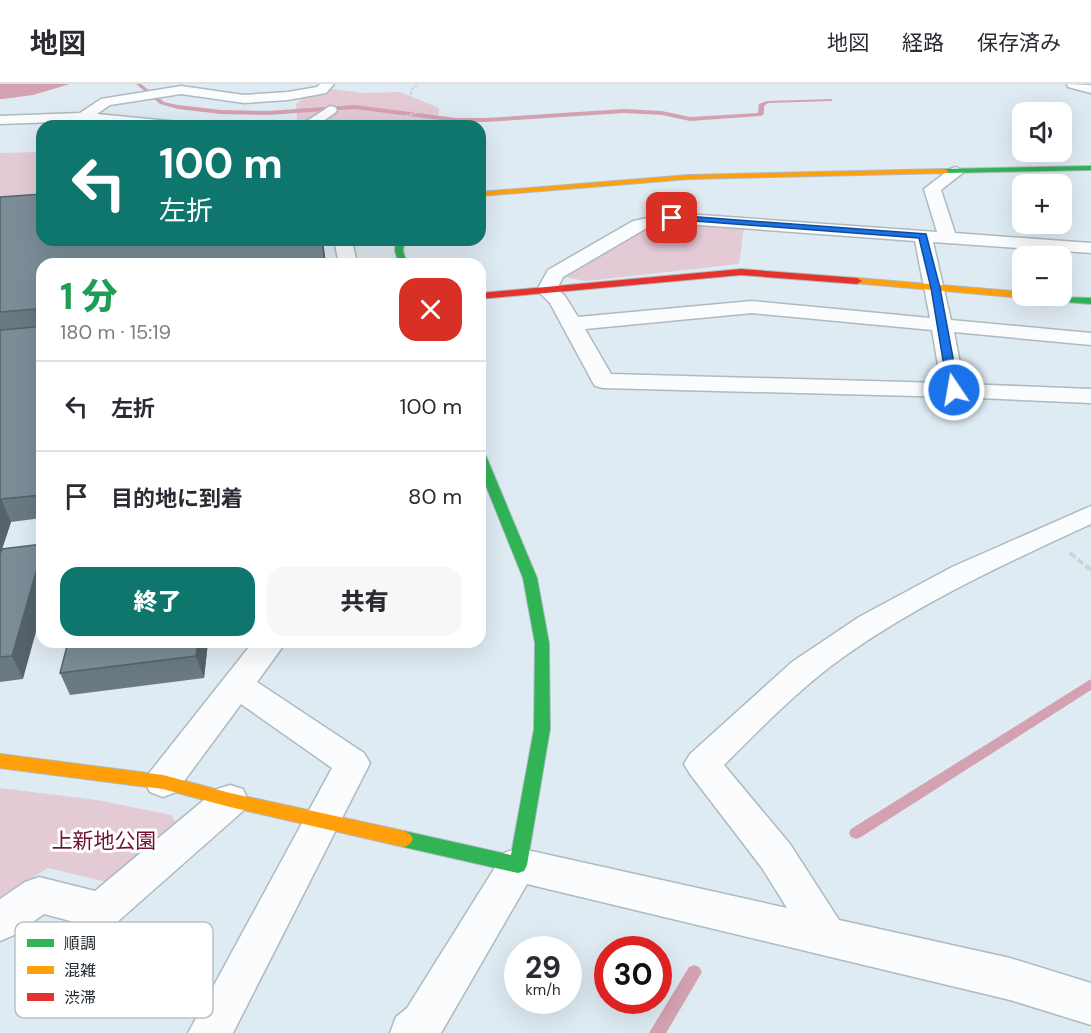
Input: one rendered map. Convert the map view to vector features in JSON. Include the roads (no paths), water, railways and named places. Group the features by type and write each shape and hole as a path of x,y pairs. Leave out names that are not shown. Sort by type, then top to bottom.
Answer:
{"street":[{"path":"83,117 106,102 181,90 244,99 310,92 321,90 328,84"},
{"path":"1073,84 1091,89"},
{"path":"315,120 330,110"},
{"path":"0,120 83,117 115,120"},
{"path":"486,194 689,177 1091,168"},
{"path":"948,238 932,189 956,172"},
{"path":"547,290 555,274 639,225 672,218 1091,248"},
{"path":"923,236 954,390"},
{"path":"486,295 741,273 1012,294"},
{"path":"547,290 558,300 603,381 1091,396"},
{"path":"1072,299 1091,301"},
{"path":"572,324 752,307 1091,339"},
{"path":"412,1033 422,1023 518,865 542,729 542,643 530,578 486,471"},
{"path":"826,936 776,856 702,764 782,688 838,645 914,598 1091,514"},
{"path":"163,782 265,648"},
{"path":"210,1033 352,763 237,685"},
{"path":"0,761 163,782 322,822 1010,979 1091,1004"},
{"path":"0,922 39,895 101,911 230,800"}],"waterway":[{"path":"138,84 162,103 221,112 267,113 355,107 456,120 624,111 662,113 690,119 761,114 761,105 767,102 831,100"},
{"path":"856,833 1091,684"},
{"path":"657,1033 694,972"}],"park label":[{"name":"上新地公園","path":"104,841"}]}
